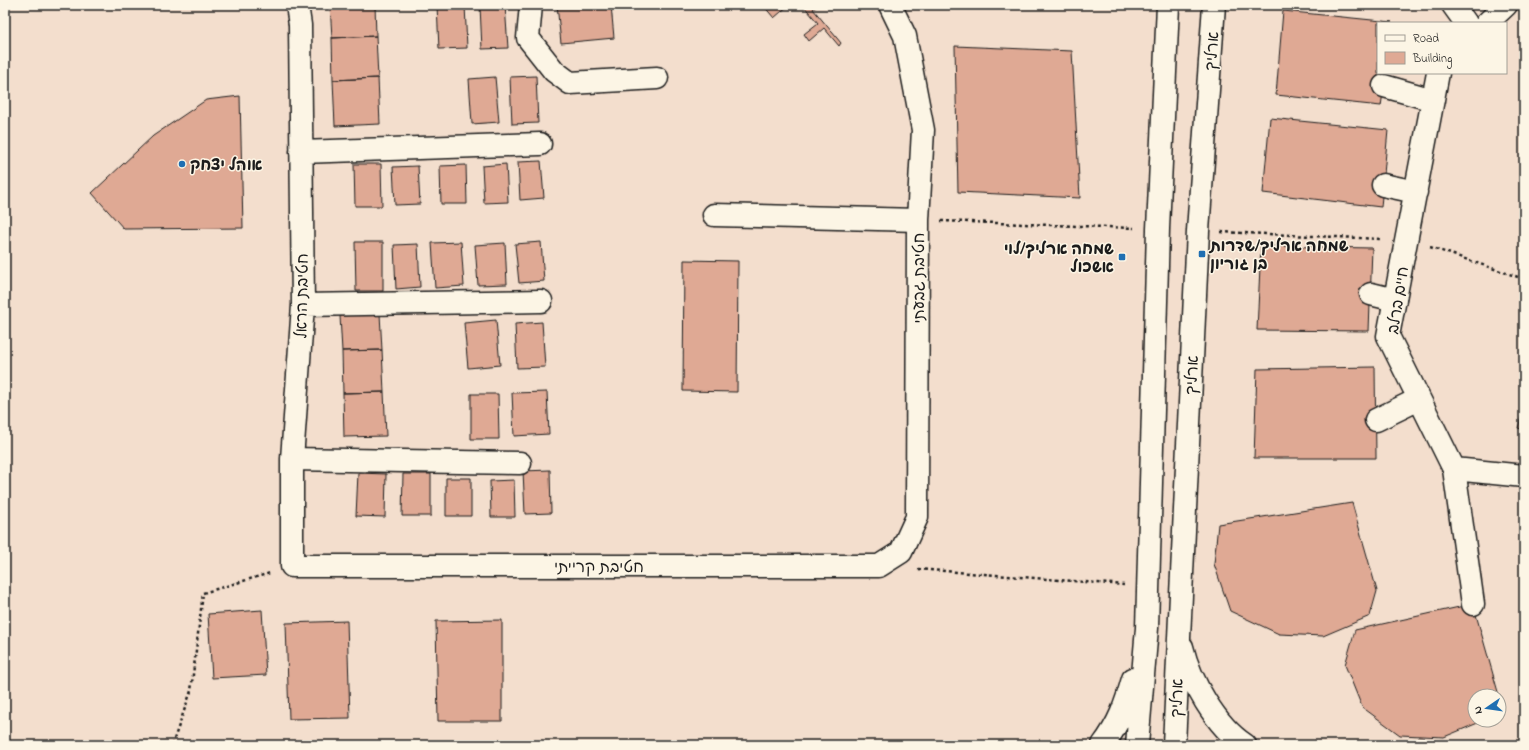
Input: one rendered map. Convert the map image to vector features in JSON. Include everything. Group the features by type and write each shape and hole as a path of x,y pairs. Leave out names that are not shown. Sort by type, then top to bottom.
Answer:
{"street":[{"path":"531,5 528,38 554,71 570,83 657,78"},
{"name":"חטיבת גבעתי","path":"879,566 901,552 917,517 918,220 923,130 905,36 890,5"},
{"path":"1137,745 1147,628 1158,229 1168,5"},
{"name":"ארליך","path":"1174,745 1178,631 1198,231 1214,5"},
{"path":"1453,5 1465,22"},
{"path":"1488,22 1506,5"},
{"name":"חטיבת הראל","path":"292,566 292,459 303,305 300,12"},
{"name":"חיים ברלב","path":"1438,74 1388,336 1454,469 1473,604"},
{"path":"1384,86 1433,100"},
{"path":"301,152 540,144"},
{"path":"1383,185 1416,192"},
{"path":"714,215 918,220"},
{"path":"1371,294 1395,300"},
{"path":"303,305 541,301"},
{"path":"1376,420 1419,399"},
{"path":"292,459 520,462"},
{"path":"1454,469 1524,476"},
{"name":"חטיבת קרייתי","path":"292,566 879,566"},
{"path":"1103,745 1115,728 1126,702 1147,628"},
{"path":"1178,631 1190,671 1202,695 1227,729 1245,745"}],"path":[{"path":"918,220 1158,229"},
{"path":"1198,231 1407,240 1524,279"},
{"path":"172,745 191,691 203,593 292,566"},
{"path":"879,566 1148,587"}],"building":[{"path":"330,5 375,5 376,36 332,38"},
{"path":"437,5 465,5 467,48 439,49"},
{"path":"505,5 508,48 482,49 480,6"},
{"path":"557,5 611,5 614,38 561,43"},
{"path":"763,5 789,5 774,18"},
{"path":"803,5 818,5 813,9 841,43 839,46 824,28 809,41 804,34 818,23"},
{"path":"1283,11 1392,22 1377,22 1377,74 1386,74 1381,106 1276,95"},
{"path":"376,36 378,78 333,80 332,38"},
{"path":"955,46 1072,51 1080,198 958,192"},
{"path":"536,76 538,123 512,124 510,77"},
{"path":"495,77 499,122 472,124 469,79"},
{"path":"378,78 380,124 335,126 333,80"},
{"name":"אוהל יצחק","path":"240,96 243,228 124,229 92,193 153,136 206,100"},
{"path":"1270,118 1388,130 1381,207 1263,193"},
{"path":"541,161 544,198 520,200 518,162"},
{"path":"354,164 381,164 382,206 355,206"},
{"path":"506,164 508,202 484,203 482,166"},
{"path":"466,165 467,204 441,204 440,166"},
{"path":"418,166 420,204 395,205 393,167"},
{"path":"355,242 383,242 383,291 356,291"},
{"path":"461,242 464,286 435,288 432,243"},
{"path":"541,242 544,281 519,283 515,244"},
{"path":"505,243 507,284 478,285 475,245"},
{"path":"418,244 420,287 396,289 394,245"},
{"path":"1261,246 1372,248 1369,331 1257,330"},
{"path":"684,260 738,261 737,392 683,391"},
{"path":"380,314 382,350 342,351 340,316"},
{"path":"496,320 500,365 468,368 464,323"},
{"path":"542,322 545,367 517,368 515,324"},
{"path":"382,350 384,392 343,393 342,351"},
{"path":"1375,367 1376,458 1254,458 1257,369"},
{"path":"384,392 386,436 344,437 343,393"},
{"path":"547,392 549,434 514,436 512,393"},
{"path":"471,394 498,394 499,439 471,439"},
{"path":"1524,407 1524,430 1518,428"},
{"path":"550,470 551,513 525,514 523,471"},
{"path":"358,473 386,474 385,517 356,516"},
{"path":"403,474 431,474 431,516 402,516"},
{"path":"446,478 471,478 471,516 446,516"},
{"path":"514,480 515,517 491,517 490,481"},
{"path":"1352,503 1377,591 1370,616 1323,636 1279,634 1230,611 1214,564 1218,524"},
{"path":"1473,604 1497,688 1467,688 1467,727 1444,737 1400,735 1362,707 1345,665 1355,630"},
{"path":"262,610 266,675 212,678 208,614"},
{"path":"502,620 502,721 438,721 436,621"},
{"path":"347,621 350,718 289,719 286,623"}],"place":[{"name":"אוהל יצחק","path":"182,164"},
{"name":"שמחה ארליך/שדרות בן גוריון","path":"1202,254"},
{"name":"שמחה ארליך/לוי אשכול","path":"1122,257"}]}
